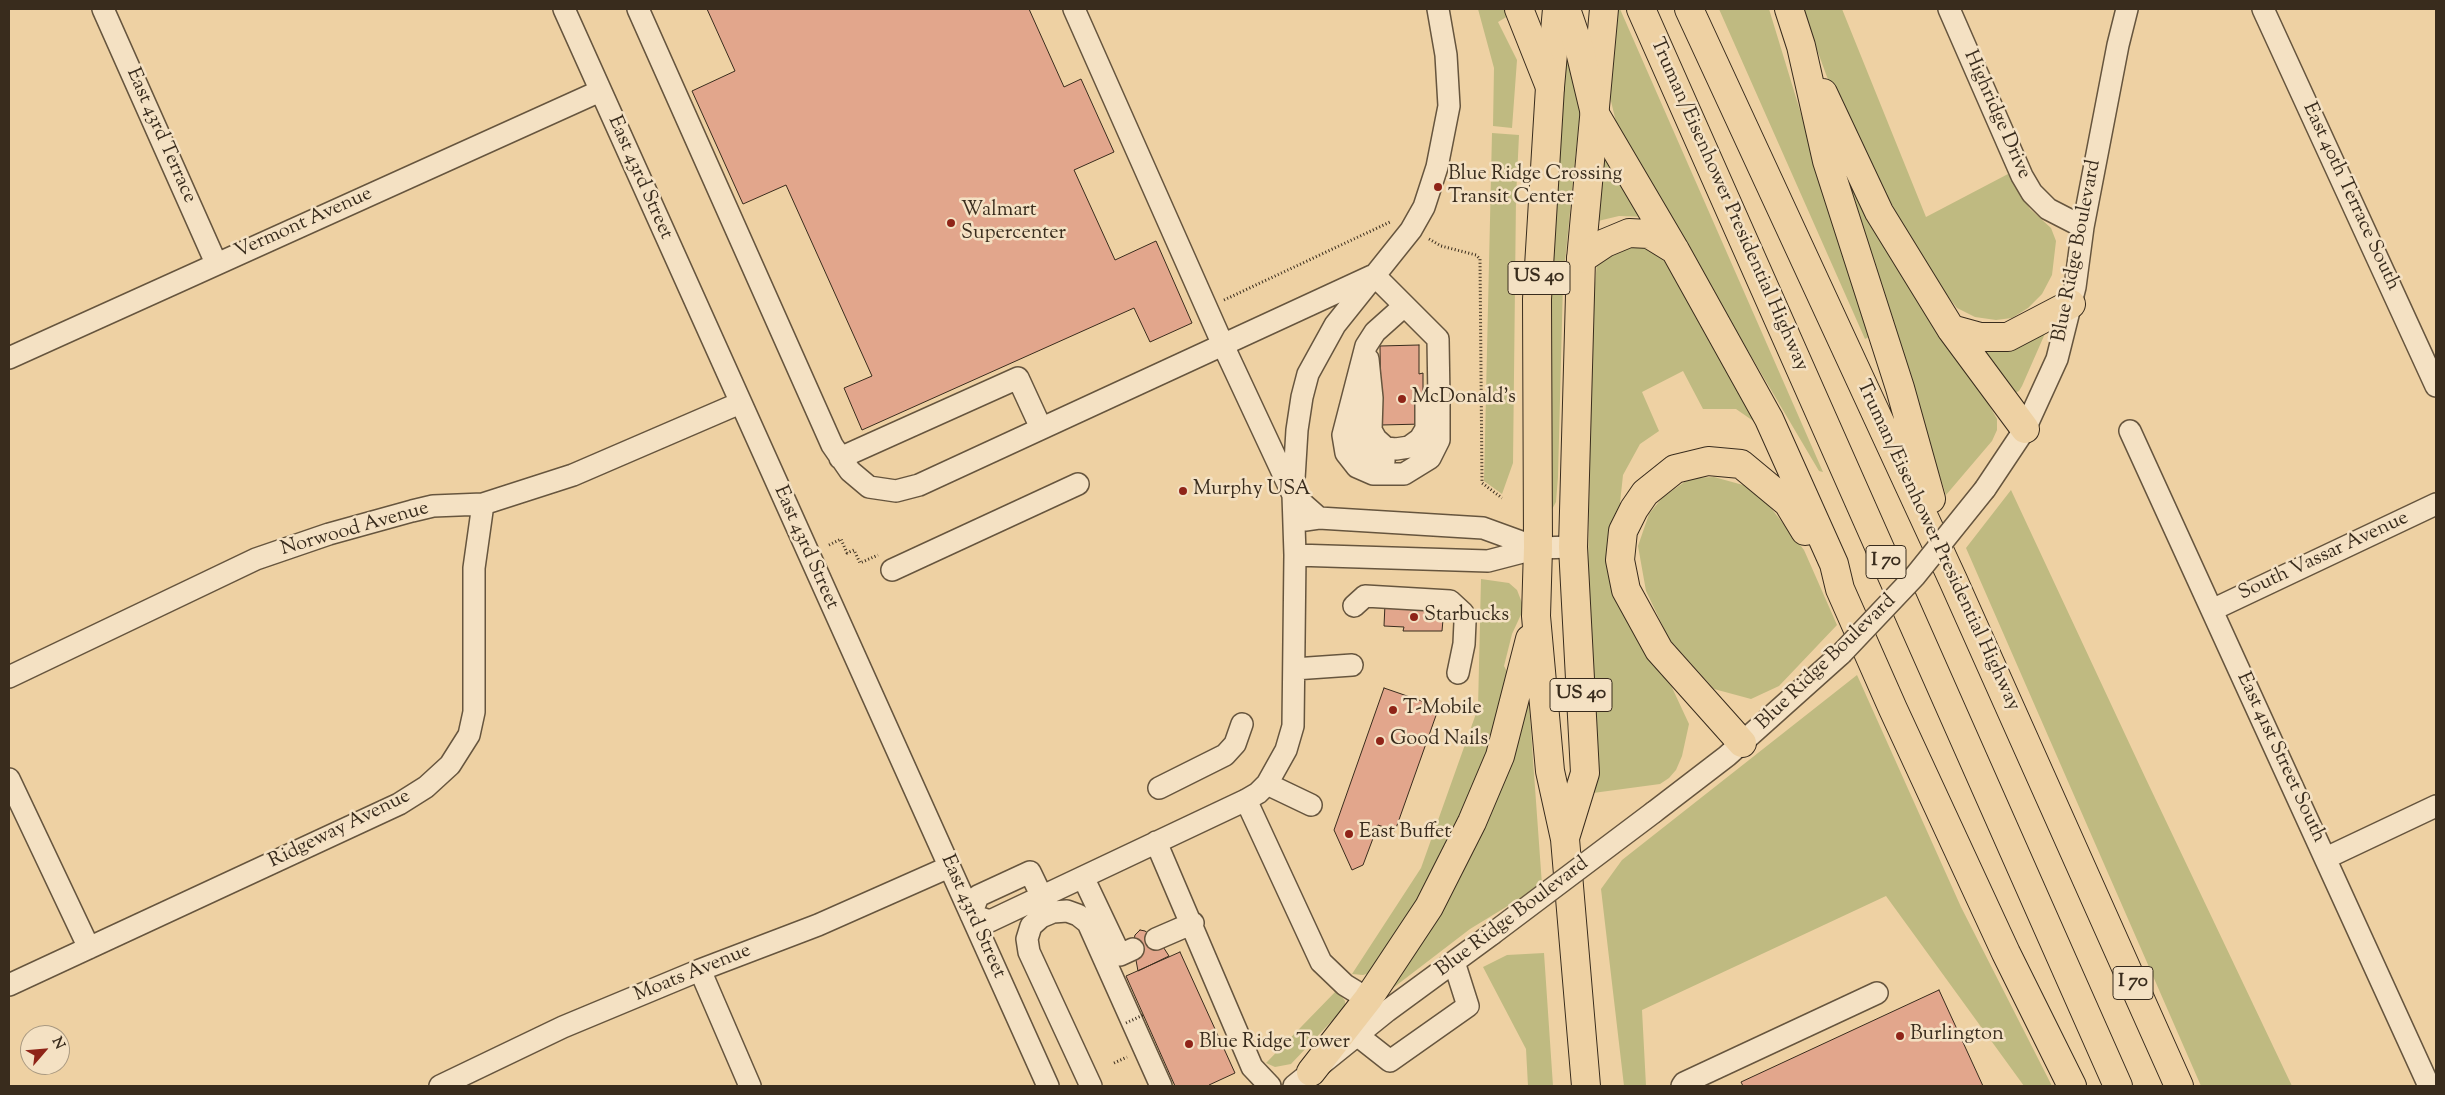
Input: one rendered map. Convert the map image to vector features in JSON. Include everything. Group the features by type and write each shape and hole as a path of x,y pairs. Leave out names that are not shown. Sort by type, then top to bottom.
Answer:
{"main road":[{"path":"1519,9 1550,88"},
{"name":"US 40","path":"1557,9 1550,88 1538,299 1538,548 1536,616 1550,771 1565,839 1586,1086"},
{"path":"1566,9 1579,47 1595,114 1675,250 1769,419 1834,564 1840,589"},
{"name":"US 40","path":"1565,839 1585,773 1573,548 1581,259 1604,9"},
{"name":"Truman/Eisenhower Presidential Highway","path":"1641,9 2118,1086"},
{"name":"Truman/Eisenhower Presidential Highway","path":"1689,9 1954,580 2178,1086"},
{"path":"1789,9 1801,46 1827,162 1900,388 1954,580"},
{"path":"1801,46 1880,212 1951,329 2026,429"},
{"path":"1581,259 1605,243 1629,234 1649,234 1675,250"},
{"path":"1951,329 1980,337 2008,337 2071,304"},
{"path":"1742,742 1659,650 1626,590 1620,560 1623,531 1634,509 1646,493 1675,470 1708,461 1741,464 1788,503 1840,589 2006,953 2072,1086"},
{"path":"1302,1079 1368,999 1429,907 1472,822 1500,756 1536,616"}],"street":[{"name":"East 43rd Terrace","path":"103,9 216,263"},
{"name":"East 43rd Street","path":"564,9 1048,1086"},
{"path":"638,9 840,458 850,471 869,487 896,491 919,485 1374,275"},
{"path":"1074,9 1223,345 1293,495 1319,518"},
{"path":"971,915 978,896 1030,872 1042,897 1246,800 1258,793 1267,784 1286,750 1293,726 1295,521 1293,495 1297,430 1308,374 1335,325 1413,227 1424,207 1437,167 1449,106 1446,55 1438,9"},
{"name":"Highridge Drive","path":"1949,9 2022,176 2032,193 2048,209 2083,227"},
{"name":"Blue Ridge Boulevard","path":"1302,1079 1357,1035 1654,812 1742,742 1841,654 1916,576 1985,489 2026,429 2057,359 2075,287 2083,227 2118,45 2127,9"},
{"name":"East 40th Terrace South","path":"2263,9 2436,386"},
{"name":"Vermont Avenue","path":"9,358 600,91"},
{"path":"1374,275 1403,307 1438,339 1439,440 1430,458 1404,474 1373,474 1357,467 1346,453 1343,435 1366,346 1375,332 1403,307"},
{"path":"1366,346 1372,398 1371,430 1376,439 1386,448 1396,449 1409,447 1420,439 1426,429 1426,369 1438,339"},
{"path":"840,458 1018,378 1041,428"},
{"name":"Norwood Avenue","path":"9,678 256,559 329,534 412,511 433,506 483,504 573,475 740,403"},
{"name":"East 41st Street South","path":"2130,430 2429,1086"},
{"path":"892,570 1078,484"},
{"name":"Ridgeway Avenue","path":"9,985 399,804 426,787 450,765 470,735 474,712 474,568 483,504"},
{"name":"South Vassar Avenue","path":"2212,610 2436,504"},
{"path":"1295,521 1319,518 1483,528 1538,548"},
{"path":"1295,555 1488,561 1538,548 1573,548"},
{"path":"1354,606 1365,596 1450,601 1463,613 1465,622 1464,644 1458,673"},
{"path":"1294,669 1352,665"},
{"path":"1159,788 1225,755 1235,744 1242,724"},
{"path":"9,779 89,948"},
{"path":"1267,784 1311,805"},
{"path":"1246,800 1321,962 1345,985 1368,999"},
{"path":"2326,858 2436,806"},
{"path":"1156,842 1252,1066 1270,1086"},
{"name":"Moats Avenue","path":"440,1086 563,1027 700,970 818,925 949,867"},
{"path":"1083,877 1120,955 1133,949"},
{"path":"1091,1086 1029,952 1027,939 1031,926 1041,917 1053,912 1067,911 1078,914 1088,923 1161,1086"},
{"path":"1156,939 1192,923"},
{"path":"1357,1035 1390,1062 1468,1006 1454,962"},
{"path":"700,970 750,1086"},
{"path":"1682,1086 1684,1083 1877,994"}],"path":[{"path":"1222,300 1395,220"},
{"path":"1424,235 1441,246 1476,255 1480,259 1482,483 1502,498"},
{"path":"829,544 841,539 847,553 852,551"},
{"path":"1126,1023 1143,1015"}],"shaded area":[{"path":"1478,9 1505,9 1508,16 1498,22 1517,60 1512,128 1493,126 1494,68"},
{"path":"1618,9 1620,9 1823,472 1819,471 1625,143 1616,122 1610,97"},
{"path":"1719,9 1769,9 1869,337 1865,339"},
{"path":"1802,9 1842,9 1926,217 2008,174 2030,209 2051,228 2056,241 2052,275 2042,294 2028,308 2012,318 1996,320 1975,317 1957,308 1939,285 1863,156 1830,85"},
{"path":"1563,10 1581,101 1563,282 1558,477 1556,502 1550,513 1548,253"},
{"path":"1823,112 1997,419 1997,430 1992,441 1946,495 1856,222"},
{"path":"1492,133 1519,135 1516,198 1513,463 1502,494 1484,481"},
{"path":"1602,139 1648,217 1619,216 1598,221"},
{"path":"1636,242 1660,255 1667,265 1762,427 1736,409 1703,409 1683,371 1642,392 1659,431 1640,444 1623,475 1618,522 1621,578 1689,724 1682,756 1676,770 1669,778 1660,784 1593,793 1588,575 1592,314 1597,263 1604,255"},
{"path":"2047,329 2022,386 2015,393 1976,343"},
{"path":"1714,477 1743,485 1767,503 1804,550 1837,625 1779,686 1751,699 1714,689 1669,639 1646,591 1638,546 1649,514 1662,498 1690,478"},
{"path":"2011,490 2292,1086 2201,1086 1966,548"},
{"path":"1481,579 1509,583 1517,590 1524,608 1512,634 1504,666 1509,675 1483,778 1439,872 1370,973 1363,975 1352,974 1421,868 1478,708"},
{"path":"1857,675 1961,907 2052,1086 2024,1086 1886,896 1642,1010 1646,1086 1624,1086 1601,889 1622,860"},
{"path":"1528,690 1542,885 1470,929 1393,988 1387,982"},
{"path":"1544,953 1553,1086 1528,1086 1526,1049 1483,967 1507,955"},
{"path":"1337,990 1345,1001 1345,1007 1291,1064 1275,1067 1266,1063"}],"building":[{"name":"Walmart Supercenter","path":"707,9 1029,9 1064,87 1081,79 1114,152 1074,170 1115,260 1156,241 1192,323 1150,342 1134,308 862,430 844,388 872,376 786,185 743,204 692,91 735,71"},
{"name":"McDonald's","path":"1419,345 1419,374 1423,373 1423,424 1381,425 1380,346"},
{"name":"Starbucks","path":"1385,604 1444,608 1442,631 1403,631 1404,627 1384,626"},
{"path":"1384,688 1439,707 1395,831 1378,825 1363,865 1352,870 1334,830"},
{"path":"1140,930 1145,931 1160,942 1169,956 1138,971 1133,944 1135,935"},
{"name":"Blue Ridge Tower","path":"1180,952 1235,1073 1210,1086 1175,1086 1126,976"},
{"name":"Burlington","path":"1939,990 1983,1086 1743,1086 1741,1082"}],"place":[{"name":"Blue Ridge Crossing Transit Center","path":"1438,187"},
{"name":"Walmart Supercenter","path":"951,223"},
{"name":"McDonald's","path":"1402,399"},
{"name":"Murphy USA","path":"1183,491"},
{"name":"Starbucks","path":"1414,617"},
{"name":"T-Mobile","path":"1393,710"},
{"name":"Good Nails","path":"1380,741"},
{"name":"East Buffet","path":"1349,834"},
{"name":"Burlington","path":"1900,1036"},
{"name":"Blue Ridge Tower","path":"1189,1044"}]}
